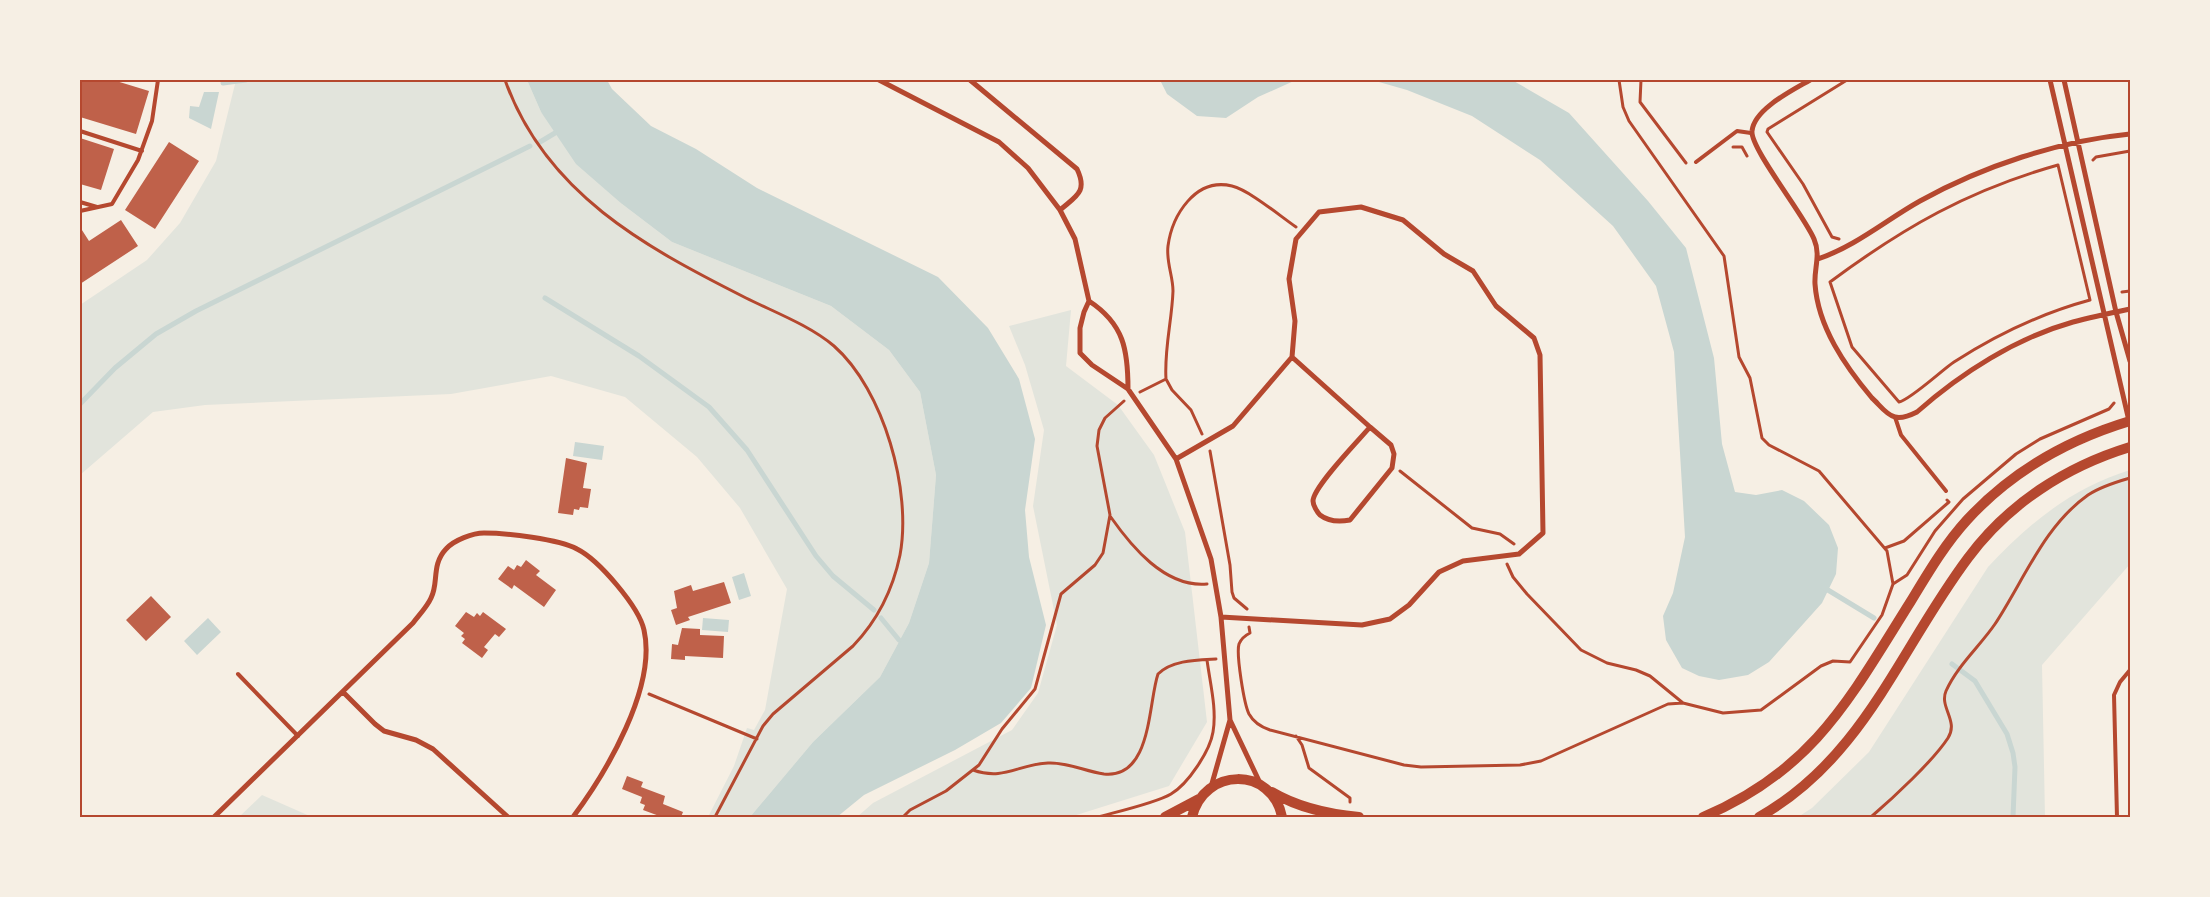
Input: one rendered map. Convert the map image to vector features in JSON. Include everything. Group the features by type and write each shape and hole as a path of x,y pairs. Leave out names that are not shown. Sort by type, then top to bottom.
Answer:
{"main road":[{"path":"1703,817 1762,787 1803,755 1822,734 1858,686 1948,544 1988,499 2036,461 2088,435 2130,421"},
{"path":"1759,817 1794,795 1808,783 1835,757 1852,737 1882,695 1967,559 2019,504 2056,478 2101,457 2130,447"},
{"path":"1165,817 1199,799 1211,787 1233,779 1245,780 1263,787 1304,807 1359,817"},
{"path":"1263,787 1275,798 1282,817"},
{"path":"1192,817 1199,799"}],"street":[{"path":"880,80 999,142 1028,168 1060,210 1075,239 1089,301 1080,328 1080,352 1092,365 1128,389 1176,460 1210,560 1221,617 1230,720 1211,787"},
{"path":"970,80 1077,169 1082,189 1078,195 1060,210"},
{"path":"1810,80 1784,96 1759,115 1752,132 1758,149 1794,202 1814,238 1818,259 1815,283 1821,308 1838,354 1884,411 1895,418 1907,417 1917,412 1948,387 1995,356 2072,322 2130,309"},
{"path":"2050,80 2130,421"},
{"path":"2064,80 2080,143 2116,312 2130,361"},
{"path":"1818,259 1841,251 1922,200 1959,183 2024,157 2066,146 2130,134"},
{"path":"1176,460 1233,426 1292,357 1295,321 1289,279 1296,239 1319,212 1361,207 1403,220 1444,254 1473,271 1496,306 1534,338 1540,355 1543,533 1519,554 1464,561 1439,572 1409,605 1390,619 1362,626 1221,617"},
{"path":"1089,301 1105,313 1120,332 1125,346 1128,389"},
{"path":"1292,357 1391,445 1394,454 1392,468 1350,520 1338,522 1326,519 1318,513 1313,502 1317,488 1370,427"},
{"path":"214,817 414,623 432,597 437,563 447,548 465,538 483,533 567,545 585,554 603,570 636,611 644,630 645,656 639,690 621,740 573,817"},
{"path":"343,692 362,713 384,731 416,740 433,749 508,817"},
{"path":"1230,720 1263,787"}],"lane":[{"path":"80,211 112,204 142,151 152,121 158,80"},
{"path":"80,131 142,151"},
{"path":"1696,162 1737,131 1752,132"},
{"path":"80,202 97,208"},
{"path":"1895,418 1901,435 1946,491"},
{"path":"2118,817 2114,695 2120,682 2130,670"},
{"path":"238,674 298,736"}],"path":[{"path":"505,80 520,116 539,149 566,180 599,211 642,240 703,276 813,332 833,345 847,360 866,388 882,420 897,471 900,494 901,545 895,576 884,602 863,636 841,658 773,714 757,739 715,817"},
{"path":"1302,231 1232,186 1212,185 1200,190 1190,198 1180,211 1172,226 1168,246 1167,260 1173,289 1166,379 1172,390 1191,410 1210,452 1234,598 1247,607 1250,634 1240,642 1239,657 1248,713 1264,728 1374,757 1421,767 1520,765 1541,761 1660,706 1683,703 1723,713 1761,710 1821,666 1834,661 1850,662 1882,616 1893,584 1890,559 1885,548 1819,471 1769,445 1762,438 1750,378 1739,356 1724,256 1629,121 1623,107 1619,80"},
{"path":"1641,80 1640,102 1690,168"},
{"path":"1842,237 1838,239 1832,237 1803,184 1767,132 1768,129 1800,107 1847,80"},
{"path":"1729,150 1736,145 1742,147 1747,156"},
{"path":"2092,163 2096,157 2130,151"},
{"path":"2058,165 2090,300 2046,314 1990,341 1954,363 1904,401 1899,402 1852,347 1830,282 1857,262 1882,243 1966,197 2011,179 2058,165"},
{"path":"2122,292 2130,291"},
{"path":"903,817 910,810 946,791 979,765 1002,729 1035,690 1061,594 1075,580 1096,565 1103,553 1110,515 1097,446 1099,430 1104,418 1118,405 1166,379"},
{"path":"1893,584 1907,575 1935,531 1963,499 1987,477 2040,439 2109,409 2113,406 2114,400"},
{"path":"1392,468 1401,471 1472,528 1500,534 1509,539 1519,554"},
{"path":"1871,817 1935,755 1949,736 1952,722 1945,694 1951,681 1995,624 2054,526 2089,494 2130,478"},
{"path":"1885,548 1904,541 1949,502 1938,488 1941,485"},
{"path":"1110,515 1131,543 1171,577 1196,584 1231,581"},
{"path":"1506,556 1508,568 1527,594 1581,650 1606,663 1636,670 1650,676 1683,703"},
{"path":"973,770 985,774 999,775 1045,763 1063,763 1105,774 1116,774 1132,764 1144,742 1158,674 1164,668 1207,660 1239,657"},
{"path":"1098,817 1171,794 1193,772 1207,750 1213,733 1214,716 1207,660"},
{"path":"639,690 757,739"},
{"path":"1296,736 1302,745 1309,768 1350,798 1350,802"}],"shaded area":[{"path":"236,80 527,80 541,112 622,204 672,242 831,306 889,350 920,392 936,475 929,563 909,623 880,677 813,742 750,817 708,817 734,766 747,728 754,730 765,710 787,589 740,508 697,457 625,397 551,376 451,394 205,405 153,412 80,475 80,305 147,260 180,223 216,161"},
{"path":"527,80 607,80 612,89 651,126 696,149 757,188 938,277 988,328 1019,379 1035,439 1025,510 1029,557 1046,625 1031,688 1001,723 955,750 864,795 837,817 750,817 813,742 880,677 909,623 929,563 936,475 920,392 889,350 831,306 672,242 622,204 576,164 541,112"},
{"path":"1160,80 1296,80 1258,97 1226,118 1197,116 1167,94"},
{"path":"1372,80 1512,80 1569,113 1648,201 1686,248 1714,358 1722,444 1735,492 1756,495 1782,490 1804,501 1829,525 1838,548 1836,574 1822,603 1769,662 1748,675 1719,680 1699,676 1682,668 1666,640 1663,616 1673,593 1685,537 1674,352 1656,286 1613,226 1540,160 1472,116 1407,90"},
{"path":"204,92 219,92 211,129 189,118 190,106 199,107"},
{"path":"1071,310 1066,366 1118,405 1154,455 1185,532 1207,722 1169,786 1070,817 857,817 873,803 1012,730 1038,693 1057,625 1033,506 1044,430 1025,365 1009,326"},
{"path":"575,442 604,446 602,460 573,456"},
{"path":"2130,470 2130,564 2042,665 2045,817 1798,817 1812,808 1869,752 1988,567 2003,551 2036,522 2070,497"},
{"path":"744,573 751,596 739,600 732,577"},
{"path":"208,618 221,632 197,655 184,641"},
{"path":"703,618 729,620 728,632 702,630"},
{"path":"262,795 312,817 239,817"}],"building":[{"path":"80,80 113,80 149,91 136,134 80,117"},
{"path":"80,138 114,149 101,190 80,184"},
{"path":"169,142 199,161 155,229 125,210"},
{"path":"121,220 138,246 80,284 80,227 89,241"},
{"path":"566,458 587,463 583,488 591,489 588,508 580,507 579,510 574,509 573,515 558,513"},
{"path":"526,560 540,571 536,575 556,590 544,607 514,585 512,589 498,579 508,566 514,570 517,565 521,567"},
{"path":"724,582 731,603 688,617 690,620 676,625 671,610 677,608 674,591 691,585 693,591"},
{"path":"151,596 171,617 146,641 126,620"},
{"path":"466,612 474,617 477,613 480,616 483,612 506,629 499,637 495,634 484,647 488,650 482,658 462,643 465,639 461,636 464,633 455,626"},
{"path":"682,628 700,629 700,635 724,636 723,658 685,656 685,660 671,659 672,644 678,645"},
{"path":"627,776 643,782 641,787 665,796 663,804 683,812 681,817 662,817 643,810 645,805 640,803 642,797 622,789"}],"waterway":[{"path":"223,83 246,80"},
{"path":"540,142 555,133"},
{"path":"80,404 115,368 156,334 196,311 530,146"},
{"path":"545,298 639,356 709,407 747,450 816,556 833,576 874,610"},
{"path":"1823,587 1874,618"},
{"path":"881,618 899,640"},
{"path":"1952,664 1975,681 2007,734 2015,767 2013,817"}]}
